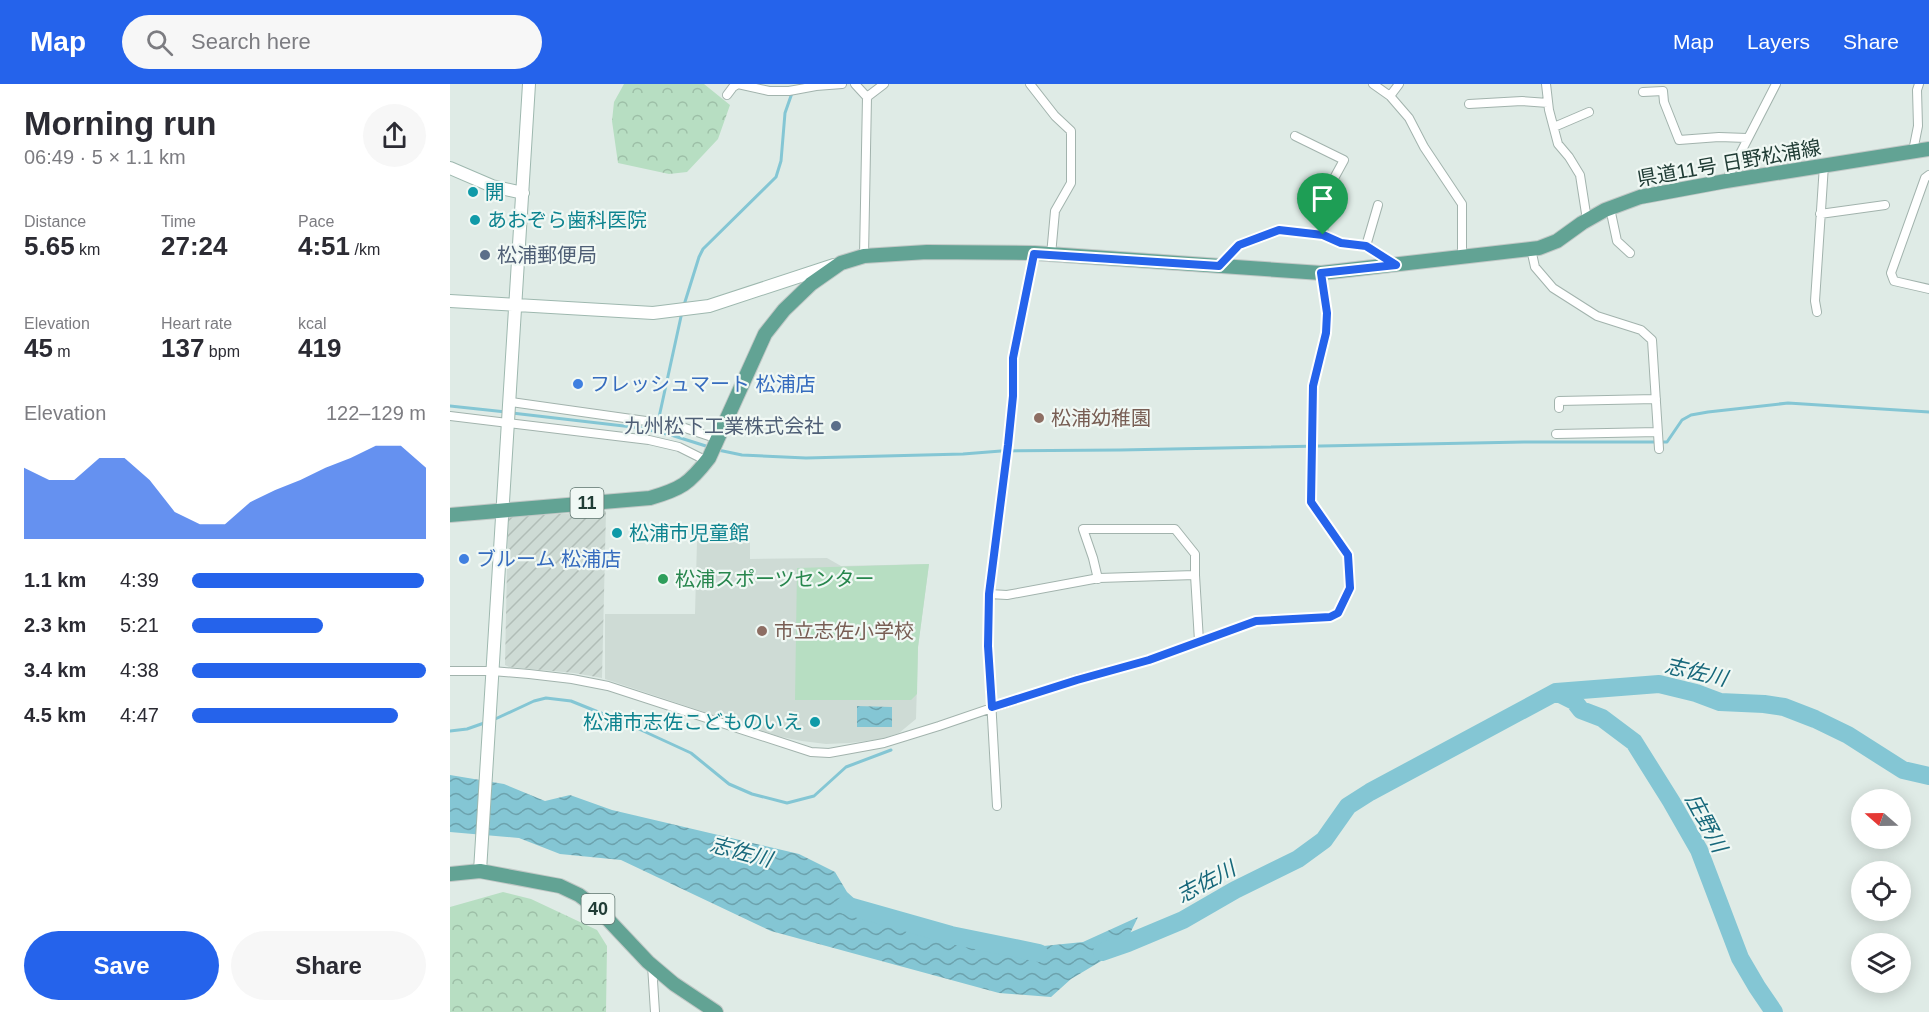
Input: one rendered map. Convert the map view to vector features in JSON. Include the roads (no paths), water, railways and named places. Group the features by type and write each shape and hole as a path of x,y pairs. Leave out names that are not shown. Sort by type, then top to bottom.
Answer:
{"main road":[{"name":"県道11号 日野松浦線","path":"450,514 650,498 677,490 696,476 708,459 765,334 784,310 811,284 841,263 864,256 927,252 1034,254 1321,273 1531,249 1557,242 1587,220 1610,208 1640,197 1929,149"},
{"name":"40","path":"450,874 480,871 560,886 598,910 652,965 674,984 716,1012"}],"street":[{"path":"480,871 529,84"},
{"path":"727,95 738,84 769,91 794,91 816,86 843,84"},
{"path":"855,84 867,97 864,256"},
{"path":"867,97 884,84"},
{"path":"1030,84 1055,116 1071,131 1071,183 1055,211 1051,255"},
{"path":"1373,84 1390,96 1409,118 1424,147 1462,204 1462,257"},
{"path":"1390,96 1399,84"},
{"path":"1546,84 1558,144 1580,176 1587,220"},
{"path":"1726,181 1776,84"},
{"path":"1913,151 1918,126 1917,90 1919,84"},
{"path":"1643,92 1663,92 1664,102 1679,140 1719,136 1748,138"},
{"path":"1469,104 1522,101 1548,103"},
{"path":"1554,127 1589,112"},
{"path":"1295,136 1344,160 1326,193 1323,235"},
{"path":"1817,312 1815,301 1824,165"},
{"path":"450,168 492,186 523,193"},
{"path":"1929,175 1925,178 1891,273 1894,280 1929,289"},
{"path":"1366,246 1378,205"},
{"path":"1820,214 1885,205"},
{"path":"1610,208 1617,241 1630,253"},
{"path":"1219,266 1239,245 1279,230 1323,235 1341,243 1366,246 1396,265"},
{"path":"1531,249 1535,267 1553,288 1597,316 1641,330 1652,340 1659,448"},
{"path":"997,806 988,646 989,594 1007,458 1013,396 1013,358 1034,254"},
{"path":"450,301 653,313 709,306 841,263"},
{"path":"450,671 492,671 572,679 608,686 811,752 829,753 884,743 939,726 1077,680 1149,660 1256,621 1330,617 1338,613 1350,588 1348,555 1311,502 1313,386 1326,333 1327,313 1321,273"},
{"path":"1558,408 1559,401 1656,399"},
{"path":"510,412 662,442 708,459"},
{"path":"450,416 510,412 657,422 682,427 718,439"},
{"path":"1556,434 1659,434"},
{"path":"1098,579 1083,529 1175,529 1195,554 1199,641"},
{"path":"989,594 1007,595 1098,579 1195,575"},
{"path":"652,965 655,1012"}],"water":[{"path":"857,706 892,707 892,727 857,727"},
{"path":"450,775 504,784 545,801 570,795 612,810 799,854 835,872 847,892 879,921 926,935 1004,950 1083,942 1138,917 1123,948 1071,979 1051,997 999,993 771,931 621,860 560,854 519,838 450,832"}],"waterway":[{"path":"684,305 703,249 776,177 781,161 785,113 792,93"},
{"path":"656,431 682,312"},
{"path":"718,450 742,455 806,458 1001,451 1524,442 1667,442 1682,420 1691,415 1708,412 1788,403 1929,412"},
{"path":"450,406 506,412"},
{"path":"512,413 641,428 709,447"},
{"name":"志佐川","path":"1102,952 1183,920 1235,890 1298,859 1324,840 1348,806 1556,692 1659,684 1696,693 1720,702 1784,707 1848,735 1903,770 1929,776"},
{"name":"庄野川","path":"1556,692 1574,701 1581,710 1602,718 1634,742 1699,850 1740,958 1774,1012"},
{"path":"493,720 534,701 546,698 571,701 691,753 729,784 752,794 787,803 814,796 846,767 891,750"},
{"path":"450,731 467,729 487,722"},
{"name":"志佐川","path":"845,905 951,935 1039,953"}],"place":[{"name":"開","path":"473,192"},
{"name":"あおぞら歯科医院","path":"475,220"},
{"name":"松浦郵便局","path":"485,255"},
{"name":"フレッシュマート 松浦店","path":"578,384"},
{"name":"松浦幼稚園","path":"1039,418"},
{"name":"九州松下工業株式会社","path":"836,426"},
{"name":"松浦市児童館","path":"617,533"},
{"name":"ブルーム 松浦店","path":"464,559"},
{"name":"松浦スポーツセンター","path":"663,579"},
{"name":"市立志佐小学校","path":"762,631"},
{"name":"松浦市志佐こどものいえ","path":"815,722"}]}
